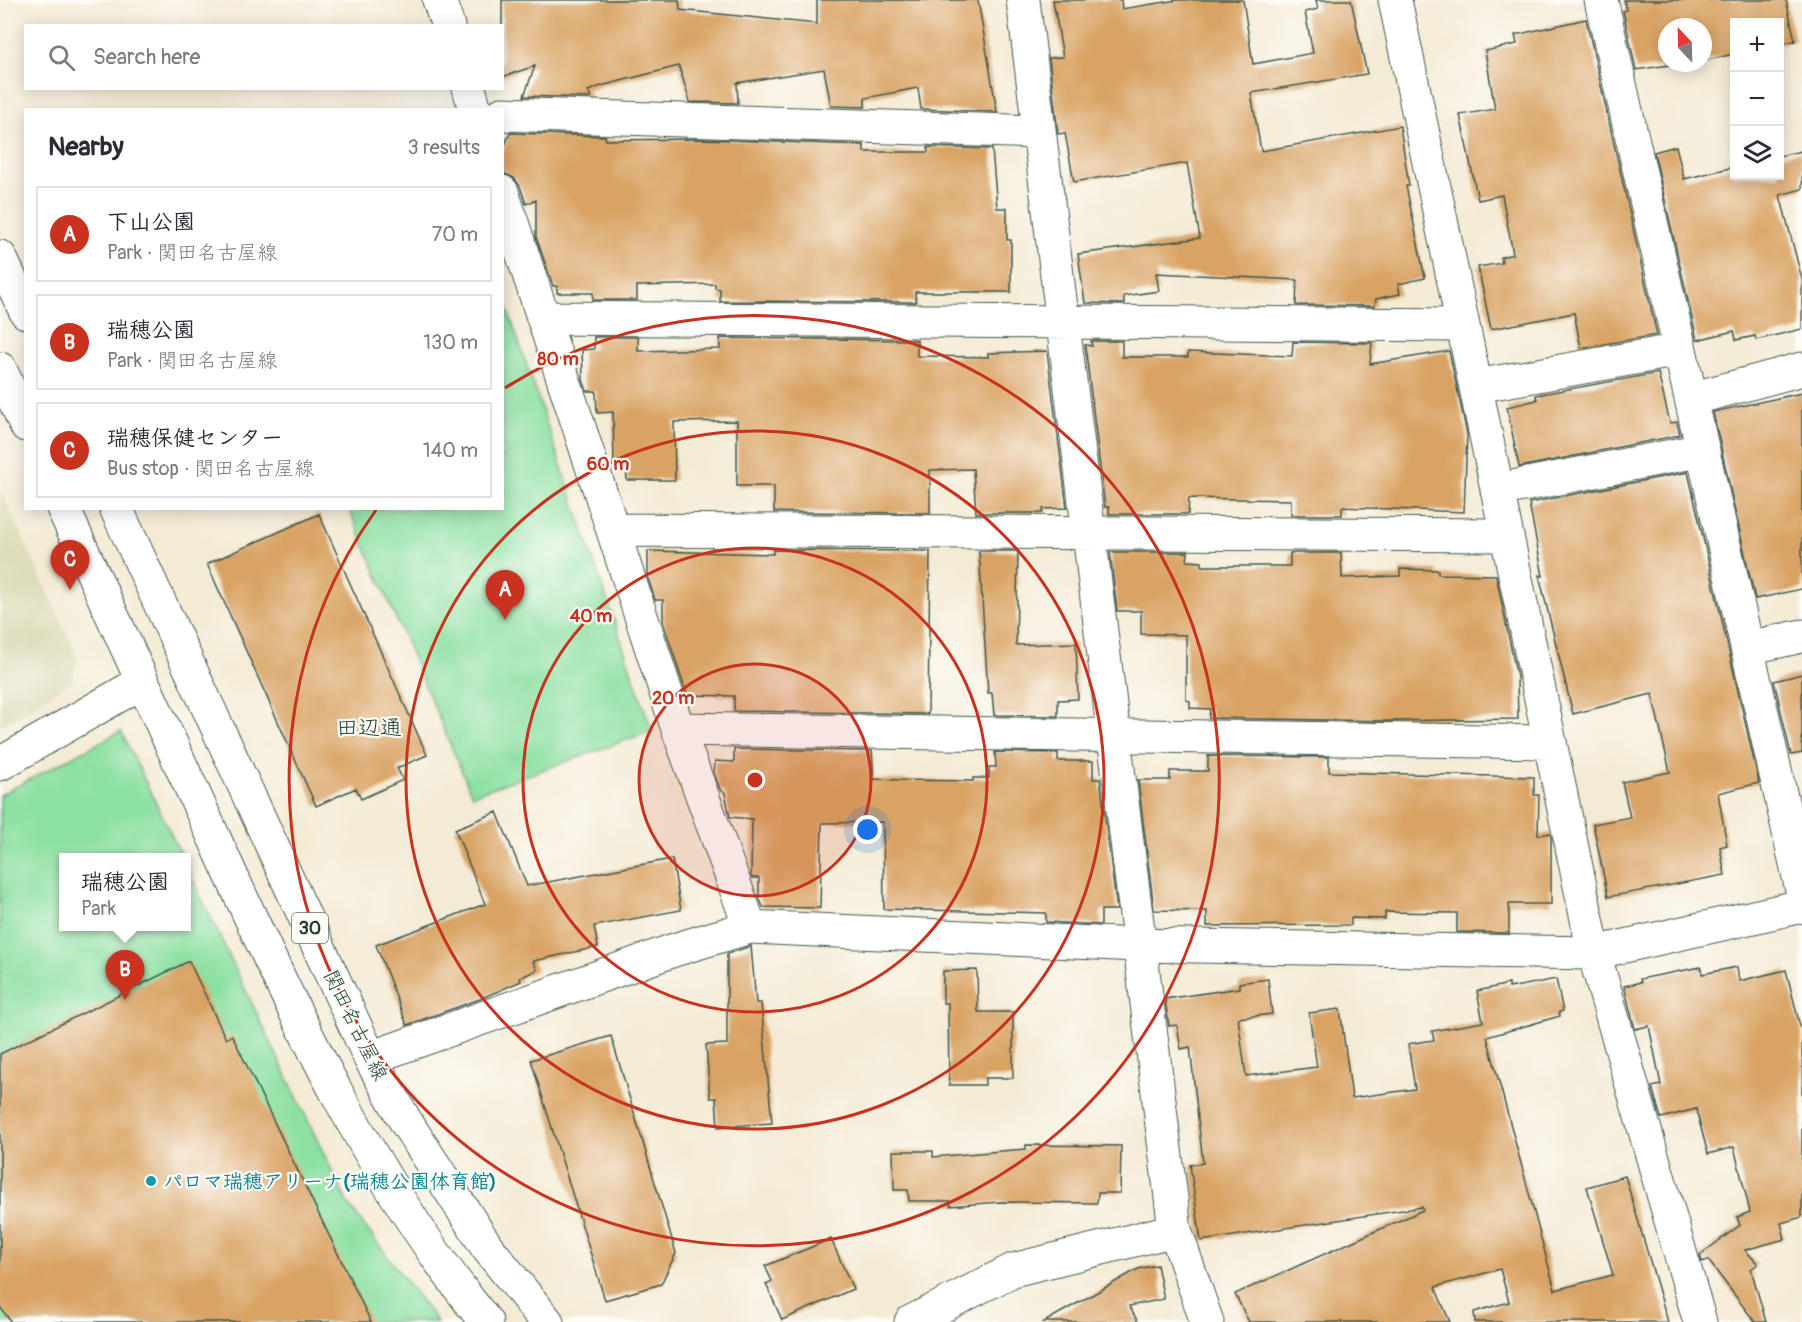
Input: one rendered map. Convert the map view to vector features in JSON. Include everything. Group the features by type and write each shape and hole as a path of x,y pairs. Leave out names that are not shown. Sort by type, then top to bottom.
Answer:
{"street":[{"path":"440,0 447,24"},
{"path":"1023,0 1112,736 1175,1230 1207,1322"},
{"path":"1395,0 1594,953 1700,1322"},
{"path":"1601,0 1802,890"},
{"path":"470,90 475,108"},
{"path":"504,114 1039,132"},
{"path":"504,198 678,729 750,927"},
{"path":"0,257 24,308"},
{"path":"544,318 1462,325"},
{"path":"1476,386 1680,350"},
{"path":"0,369 24,421"},
{"path":"1691,399 1802,369"},
{"path":"1497,490 1702,450"},
{"name":"30","path":"64,510 294,1012 363,1144 441,1267 486,1322"},
{"name":"関田名古屋線","path":"117,510 370,1058 406,1122 487,1247 547,1322"},
{"path":"614,530 1506,535"},
{"path":"1747,648 1802,636"},
{"path":"0,764 142,682"},
{"path":"678,729 1550,742"},
{"path":"370,1058 674,950 750,927 1138,945 1594,953 1802,906"},
{"path":"911,1322 1013,1270 1175,1230"}],"shaded area":[{"path":"0,488 78,658 71,682 0,726"}],"green space":[{"path":"504,299 652,731 472,795 349,510 504,510"},
{"name":"パロマ瑞穂アリーナ(瑞穂公園体育館)","path":"121,731 180,853 59,853 59,931 191,931 191,876 348,1204 437,1322 0,1322 0,795"}],"building":[{"path":"502,0 679,0 680,10 817,24 817,0 978,0 997,112 921,109 918,88 865,98 865,107 831,106 824,69 737,83 738,103 690,102 679,66 601,86 588,91 591,98 524,96 535,66 504,76 504,24 502,24"},
{"path":"1053,0 1121,0 1122,9 1178,0 1243,0 1253,64 1313,53 1305,12 1318,9 1316,0 1351,0 1367,74 1251,93 1261,151 1400,126 1409,186 1406,186 1425,278 1398,284 1400,294 1376,299 1375,306 1296,305 1297,280 1156,273 1159,291 1124,296 1124,304 1085,303 1078,254 1200,238 1187,163 1074,182 1065,133 1058,134 1049,58 1063,57"},
{"path":"1624,0 1786,0 1795,41 1784,43 1784,18 1730,18 1730,55 1712,59 1712,18 1658,18 1658,67 1636,70 1623,11 1626,10"},
{"path":"1586,19 1657,335 1581,348 1574,313 1491,329 1478,267 1502,263 1501,257 1513,254 1502,195 1478,200 1460,115 1495,109 1485,51 1517,44 1515,35"},
{"path":"510,133 605,136 606,140 701,139 864,145 864,152 928,152 928,147 992,149 997,208 1007,208 1007,240 1011,240 1011,292 915,292 916,302 720,301 720,289 715,288 715,284 637,286 637,300 593,300 593,293 557,293 557,286 553,286 536,237 536,200 526,204 520,186 514,178 505,174 504,147"},
{"path":"1676,146 1684,179 1730,168 1730,180 1784,180 1784,155 1802,151 1802,189 1780,195 1802,279 1802,329 1756,340 1755,336 1736,340 1734,331 1697,340 1654,152"},
{"path":"594,337 638,337 638,351 720,349 720,338 917,340 917,356 988,357 988,353 1047,351 1067,508 1043,509 1043,513 976,513 973,469 930,470 930,513 774,512 774,486 737,486 737,421 674,422 675,480 627,480 626,466 614,466 613,412 597,413 596,391 587,391 583,380 582,350 594,349"},
{"path":"1091,341 1122,341 1122,357 1188,357 1188,352 1292,356 1293,342 1372,343 1370,364 1449,351 1467,434 1464,512 1342,507 1342,515 1291,515 1291,500 1189,498 1188,514 1109,514 1109,507 1105,507 1085,345 1092,346"},
{"path":"1658,373 1670,423 1677,422 1680,435 1519,467 1507,407 1537,400 1536,395"},
{"path":"1802,393 1802,589 1755,599 1713,412"},
{"path":"1688,472 1759,783 1718,793 1727,845 1720,847 1725,875 1608,897 1593,824 1630,817 1622,782 1670,772 1652,694 1573,714 1539,575 1543,576 1529,503"},
{"path":"319,514 427,755 397,768 403,780 361,799 356,788 316,806 207,564"},
{"path":"773,550 930,551 928,714 734,711 734,696 687,695 663,622 663,600 655,600 648,578 648,551 773,554"},
{"path":"979,551 1018,551 1016,645 1076,643 1078,699 1058,700 1058,716 994,715 992,693 988,693"},
{"path":"1110,552 1188,552 1187,561 1202,562 1202,566 1290,566 1290,553 1341,553 1342,578 1400,576 1400,569 1438,570 1438,574 1496,575 1517,677 1518,719 1388,721 1209,718 1210,709 1190,708 1190,701 1186,700 1186,635 1141,634 1141,611 1117,611"},
{"path":"1802,674 1802,753 1791,755 1774,681"},
{"path":"734,749 872,751 874,779 898,780 973,781 973,778 989,778 989,767 996,767 995,752 1058,753 1058,761 1093,761 1093,779 1100,779 1117,910 1101,910 1101,925 1046,922 1046,913 884,909 883,822 822,823 820,908 763,907 759,897 759,878 752,878 751,875 752,819 730,817 725,793 720,789 714,773 715,761 734,762"},
{"path":"1208,756 1329,757 1329,772 1534,777 1534,795 1539,795 1538,835 1550,833 1551,837 1551,904 1509,904 1509,933 1457,932 1457,913 1385,912 1385,919 1351,918 1351,925 1207,926 1207,911 1154,910 1138,780 1170,780 1170,771 1208,771"},
{"path":"497,812 527,886 672,859 681,910 594,926 598,947 533,961 537,970 520,978 521,981 480,999 407,1025 376,945 485,904 455,829"},
{"path":"751,946 756,1003 761,1003 772,1123 718,1127 716,1098 710,1098 706,1045 727,1044 727,954"},
{"name":"パロマ瑞穂アリーナ(瑞穂公園体育館)","path":"189,961 226,1039 232,1035 371,1322 11,1322 0,1307 0,1054"},
{"path":"1701,967 1702,974 1737,967 1739,981 1786,970 1802,1034 1802,1217 1781,1223 1785,1239 1745,1250 1758,1264 1751,1269 1766,1322 1755,1322 1708,1260 1702,1262 1700,1255 1740,1225 1737,1217 1750,1212 1734,1147 1708,1154 1696,1109 1661,1118 1652,1087 1661,1085 1649,1026 1635,1029 1624,986 1641,982 1640,979"},
{"path":"977,970 978,1012 1013,1012 1013,1078 985,1078 985,1085 949,1085 948,1003 943,1003 943,971"},
{"path":"1268,979 1272,1014 1238,1018 1246,1076 1317,1067 1309,1013 1340,1009 1352,1098 1415,1089 1408,1044 1434,1040 1432,1031 1483,1022 1477,991 1509,984 1509,988 1556,979 1563,1011 1559,1012 1560,1016 1487,1037 1555,1290 1613,1275 1587,1187 1625,1176 1668,1322 1475,1322 1474,1312 1509,1302 1500,1269 1435,1287 1450,1322 1249,1322 1235,1294 1423,1210 1422,1207 1201,1241 1190,1165 1203,1163 1190,1047 1181,1049 1177,1025 1169,1026 1165,999 1239,988 1239,983"},
{"path":"611,1036 676,1253 661,1284 605,1300 531,1060"},
{"path":"1026,1145 1121,1146 1120,1193 1098,1193 1097,1203 1000,1202 950,1206 950,1201 909,1201 908,1190 894,1190 893,1151 933,1151 933,1157 1026,1149"},
{"path":"831,1239 853,1289 782,1320 766,1284 772,1281 765,1266"},
{"path":"1157,1265 1164,1299 1129,1306 1138,1322 1044,1322 1138,1269"}],"place":[{"name":"瑞穂保健センター","path":"70,590"},
{"name":"下山公園","path":"505,620"},
{"name":"瑞穂公園","path":"125,1000"},
{"name":"パロマ瑞穂アリーナ(瑞穂公園体育館)","path":"151,1181"}],"district":[{"name":"田辺通","path":"369,727"}]}
